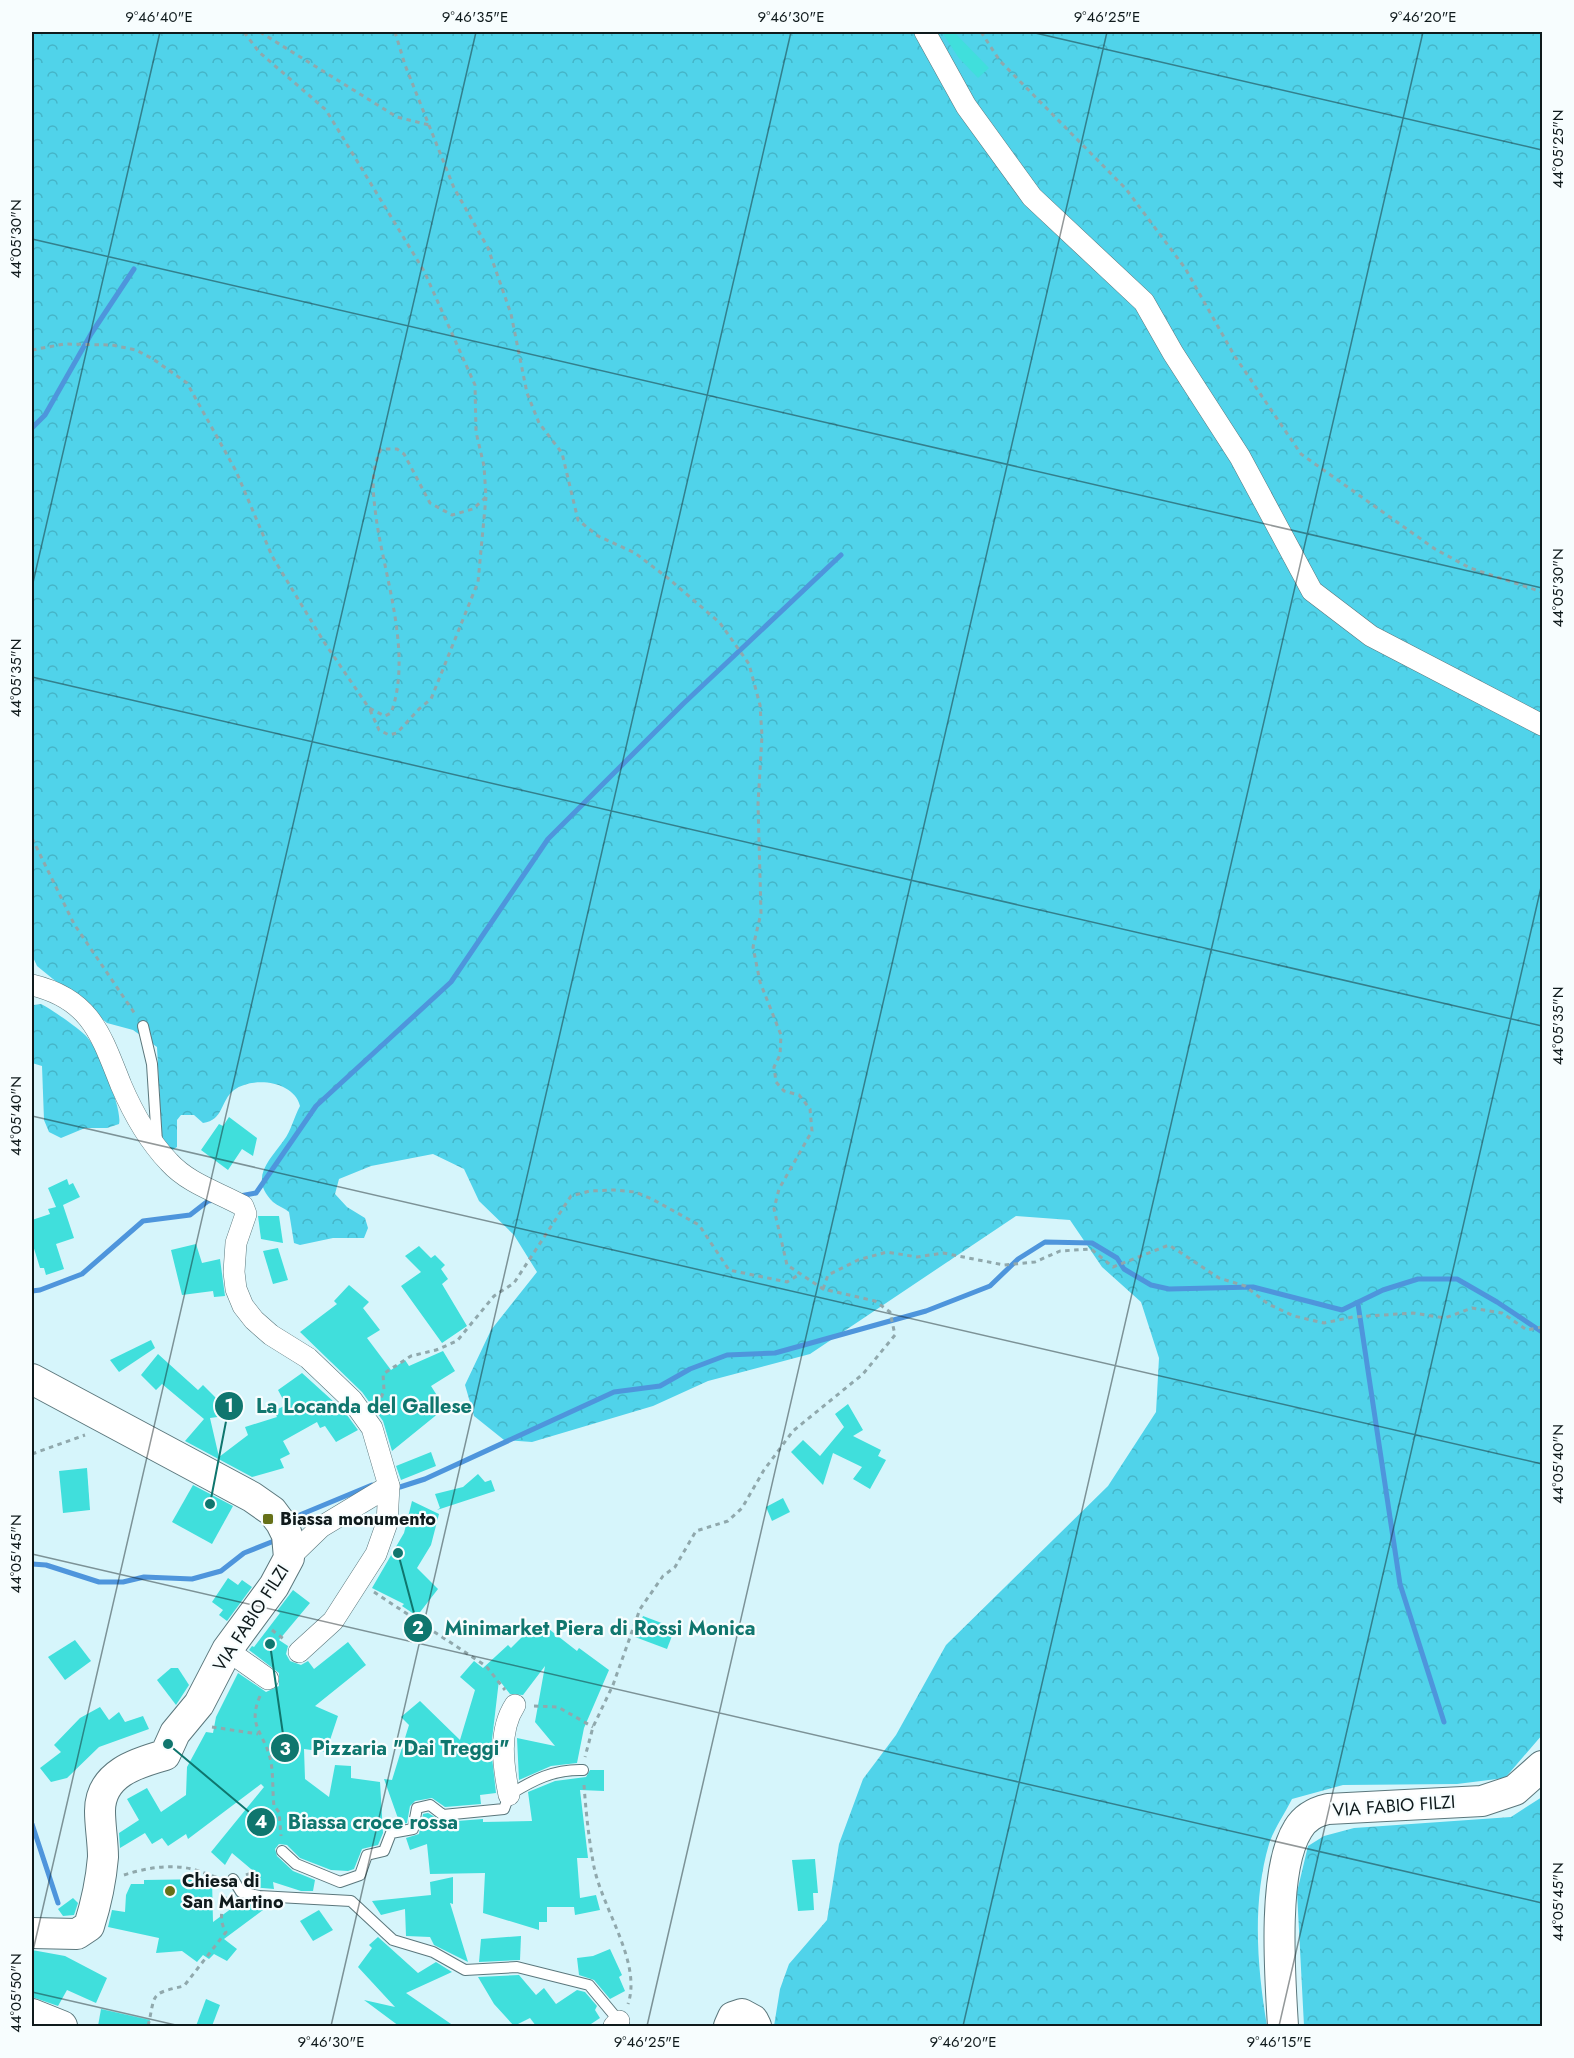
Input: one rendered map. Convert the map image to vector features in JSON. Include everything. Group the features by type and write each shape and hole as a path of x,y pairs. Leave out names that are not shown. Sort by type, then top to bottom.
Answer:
{"street":[{"path":"926,32 966,106 1032,197 1144,302 1173,353 1240,457 1312,591 1371,636 1542,725"},
{"path":"32,985 65,999 83,1011 98,1027 140,1124 157,1149 186,1177 243,1206 246,1214 236,1243 234,1272 236,1289 243,1306 254,1320 271,1335 290,1344 330,1376 372,1428 389,1486 382,1539 360,1583 333,1621 299,1652"},
{"name":"VIA FABIO FILZI","path":"32,1379 252,1497 272,1511 288,1535 289,1558 274,1586 227,1650 199,1704 175,1733 165,1755 138,1763 113,1777 107,1786 100,1809 103,1857 99,1888 89,1926 83,1933 32,1933"},
{"path":"289,1558 321,1527 389,1486"},
{"path":"227,1650 268,1679"},
{"path":"509,1795 504,1766 504,1740 506,1719 516,1705"},
{"name":"VIA FABIO FILZI","path":"1283,2026 1281,1899 1290,1845 1305,1820 1313,1813 1328,1809 1482,1801 1515,1790 1542,1766"},
{"path":"32,2014 62,2026"},
{"path":"729,2026 733,2017 742,2014 753,2020 756,2026"}],"lane":[{"path":"143,1026 152,1064 157,1149"},
{"path":"282,1851 296,1864 340,1882 360,1875 367,1855 384,1851 391,1833 413,1828 417,1808 430,1805 443,1815 486,1813 504,1809 509,1795 542,1777 558,1771 583,1770"},
{"path":"233,1880 241,1892 259,1896 351,1901 393,1940 433,1952 465,1970 517,1967 589,1985 616,2024"}],"path":[{"path":"32,350 64,344 112,345 136,350 187,383 236,471 272,556 324,642 369,708 379,729 389,735 405,727 418,709 431,699 478,582 486,497 484,466 476,432 475,385 424,271 326,110 259,52 244,32"},
{"path":"260,32 396,117 429,125"},
{"path":"395,32 454,188 488,248 511,314 527,393 539,423 562,453 578,520 598,536 635,553 669,579 720,623 736,642 749,664 760,705 762,736 758,804 760,913 753,947 760,982 781,1035 780,1055 774,1067 776,1082 784,1091 799,1095 810,1109 812,1131 779,1189 774,1209 787,1265 823,1289 875,1301 890,1312 895,1335 863,1374 793,1431 764,1470 742,1508 728,1521 696,1531 675,1567 663,1576 640,1609 613,1685 593,1727 583,1770 594,1868 632,1974 629,2001 616,2024"},
{"path":"981,32 1000,61 1126,189 1185,268 1234,355 1300,454 1435,549 1470,568 1542,592"},
{"path":"369,708 385,716 391,713 398,673 397,630 372,487 375,462 381,449 397,449 404,454 430,503 452,515 473,509 486,497"},
{"path":"32,838 74,924 143,1026"},
{"path":"366,1418 381,1404 384,1390 383,1374 411,1356 436,1350 457,1341 494,1296 514,1282 571,1196 590,1191 635,1192 699,1224 729,1270 787,1282 800,1274"},
{"path":"823,1289 828,1275 858,1260 887,1252 918,1257 943,1253 1005,1265 1035,1262 1060,1251 1091,1249 1113,1267 1169,1245 1220,1278 1245,1286 1268,1304 1294,1316 1324,1323 1353,1317 1413,1314 1445,1318 1472,1308 1502,1313 1527,1330 1542,1327"},
{"path":"32,1454 118,1424"},
{"path":"360,1583 486,1666 516,1705 558,1707 593,1727"},
{"path":"254,1615 299,1652"},
{"path":"268,1679 254,1716 258,1734 269,1754 274,1806 279,1812 282,1851"},
{"path":"199,1704 206,1726 258,1734"},
{"path":"99,1888 113,1879 151,1868 191,1869 205,1875 233,1880 221,1912 221,1923 226,1932 184,1986 161,1991 152,2001 148,2026"}],"green space":[{"path":"32,32 1542,32 1542,1735 1505,1778 1457,1784 1343,1785 1292,1799 1269,1844 1260,1889 1259,1958 1267,2026 774,2026 780,1989 789,1964 827,1920 839,1844 863,1779 896,1735 946,1645 1108,1486 1156,1412 1159,1358 1141,1302 1102,1267 1070,1220 1016,1216 810,1354 708,1381 653,1406 532,1442 504,1440 474,1416 465,1385 491,1330 537,1272 514,1235 479,1201 464,1169 433,1154 371,1166 339,1179 335,1194 347,1207 365,1218 368,1228 364,1238 333,1238 300,1245 294,1243 289,1212 273,1202 262,1185 264,1170 291,1128 300,1106 290,1091 272,1083 251,1083 234,1090 215,1118 210,1121 203,1123 194,1115 181,1115 177,1120 177,1147 172,1150 162,1143 157,1047 133,1030 107,1023 37,966 32,955"},
{"path":"41,1004 78,1029 92,1043 114,1093 119,1124 107,1128 85,1128 61,1138 49,1132 44,1120 42,1066 32,1063 32,1010 34,1005"},
{"path":"1542,1797 1542,2026 1304,2026 1297,1892 1308,1846 1324,1836 1354,1828 1511,1817"}],"building":[{"path":"942,32 954,32 989,68 978,78 958,57"},
{"path":"229,1117 257,1138 253,1156 242,1149 228,1170 201,1150 219,1124 223,1126"},
{"path":"67,1179 69,1185 73,1183 80,1197 63,1205 74,1238 56,1244 64,1269 46,1275 44,1268 40,1268 32,1242 32,1220 50,1214 48,1209 56,1207 48,1188"},
{"path":"258,1216 279,1216 283,1243 261,1239"},
{"path":"196,1244 202,1263 220,1259 225,1296 214,1297 213,1291 182,1295 171,1250"},
{"path":"419,1246 431,1258 435,1255 445,1265 441,1269 448,1279 442,1284 467,1326 442,1343 401,1286 421,1272 405,1256"},
{"path":"278,1248 288,1280 273,1284 263,1251"},
{"path":"349,1285 369,1302 363,1308 380,1330 367,1338 391,1370 405,1360 409,1366 443,1351 455,1371 431,1386 445,1408 392,1451 383,1421 362,1392 300,1332 337,1304 334,1301"},
{"path":"151,1340 155,1348 119,1372 110,1360"},
{"path":"158,1354 198,1390 203,1385 220,1402 229,1400 233,1415 210,1418 219,1457 248,1435 245,1427 277,1417 274,1411 286,1405 278,1390 302,1373 344,1411 358,1430 336,1442 325,1426 320,1428 317,1422 283,1441 290,1454 280,1459 284,1468 252,1477 185,1441 204,1419 162,1384 156,1390 141,1375"},
{"path":"848,1404 863,1430 853,1436 881,1450 878,1456 886,1460 870,1489 853,1479 862,1467 833,1453 823,1485 791,1452 803,1440 820,1456 844,1427 835,1414"},
{"path":"431,1452 436,1466 401,1480 396,1466"},
{"path":"87,1468 90,1510 63,1513 59,1471"},
{"path":"478,1474 485,1482 491,1480 495,1491 437,1510 440,1508 435,1494 463,1487"},
{"path":"193,1485 233,1506 212,1544 172,1522"},
{"path":"783,1498 790,1512 772,1521 766,1507"},
{"path":"412,1501 439,1514 431,1545 417,1568 438,1589 417,1616 402,1606 404,1604 372,1588 404,1533"},
{"path":"228,1578 238,1585 242,1580 252,1587 227,1621 219,1615 223,1610 212,1602"},
{"path":"293,1590 310,1603 279,1640 288,1646 286,1654 290,1661 301,1665 308,1661 314,1669 348,1642 366,1665 315,1706 338,1716 326,1752 304,1749 305,1779 329,1797 335,1765 351,1766 351,1778 380,1782 383,1833 378,1845 362,1849 354,1869 348,1871 331,1870 300,1858 287,1845 279,1844 275,1849 277,1856 293,1871 315,1880 313,1891 301,1891 273,1882 274,1889 252,1887 257,1874 232,1853 225,1865 211,1852 264,1787 261,1784 188,1839 186,1834 168,1846 162,1838 152,1844 145,1833 120,1848 119,1833 139,1820 127,1799 147,1788 161,1812 186,1795 187,1767 206,1732 213,1733 216,1717 238,1673 266,1692 279,1686 279,1673 249,1650 252,1646 254,1647 280,1613 277,1611"},
{"path":"643,1616 675,1628 667,1649 635,1637"},
{"path":"545,1626 577,1651 579,1648 609,1670 584,1728 577,1763 551,1766 519,1780 517,1738 555,1746 535,1722 545,1666 523,1695 510,1694 499,1680 491,1748 496,1793 480,1795 481,1804 445,1807 432,1798 415,1801 410,1806 407,1823 400,1824 384,1779 392,1780 409,1725 401,1717 420,1701 460,1740 475,1690 460,1677 474,1661 483,1668 508,1645 511,1648 530,1629 537,1636"},
{"path":"75,1640 91,1661 65,1680 48,1657"},
{"path":"171,1668 178,1668 189,1685 176,1705 157,1680"},
{"path":"100,1707 109,1720 119,1712 125,1722 143,1716 149,1729 99,1747 67,1778 51,1782 40,1768 61,1752 54,1745 80,1718"},
{"path":"590,1770 604,1770 604,1791 580,1790 588,1858 577,1858 580,1898 596,1895 600,1910 575,1915 574,1907 547,1907 547,1922 539,1922 539,1930 483,1913 485,1873 430,1874 427,1844 410,1850 406,1838 419,1834 423,1814 428,1813 444,1822 483,1819 483,1822 532,1821 528,1792 555,1781 586,1777"},
{"path":"815,1859 818,1893 813,1893 814,1910 798,1911 792,1860"},
{"path":"453,1877 453,1904 450,1903 468,1962 434,1945 430,1937 406,1936 405,1909 381,1915 372,1901 431,1895 430,1882"},
{"path":"212,1879 213,1922 243,1900 276,1904 276,1908 263,1910 224,1939 237,1949 227,1961 214,1954 209,1959 203,1955 197,1962 182,1951 156,1953 159,1938 108,1927 112,1910 125,1912 126,1895 131,1884 144,1884 144,1880"},
{"path":"73,1898 78,1903 74,1915 63,1916 58,1909"},
{"path":"319,1910 333,1930 313,1941 300,1921"},
{"path":"521,1936 520,1960 479,1962 481,1939"},
{"path":"378,1937 418,1973 436,1962 452,1972 406,1993 454,2026 399,2026 364,2000 395,2007 358,1967 372,1948 369,1945"},
{"path":"610,1949 622,1975 619,1977 625,1991 610,1999 594,1980 579,1975 577,1958 593,1956"},
{"path":"32,1950 65,1956 107,1978 96,2003 67,1990 58,2006 32,1997"},
{"path":"519,1975 536,1995 544,1988 556,2004 577,1990 585,1992 597,2006 595,2010 600,2018 588,2026 536,2026 530,2018 514,2026 494,2004 478,1977"},
{"path":"206,1999 220,2005 212,2026 196,2026"},
{"path":"101,2009 150,2020 149,2026 98,2026"}],"waterway":[{"path":"32,428 45,415 91,334 134,269"},
{"path":"240,1196 256,1193 316,1106 451,982 548,839 683,704 841,555"},
{"path":"32,1291 82,1274 143,1221 190,1215 208,1201 216,1200"},
{"path":"400,1487 425,1479 614,1392 660,1386 690,1369 727,1355 775,1353 926,1311 990,1286 1018,1259 1045,1242 1092,1243 1117,1258 1124,1269 1151,1285 1169,1289 1253,1287 1342,1310 1383,1290 1418,1279 1457,1279 1542,1332"},
{"path":"1358,1304 1400,1584 1444,1722"},
{"path":"290,1519 372,1485"},
{"path":"32,1564 46,1565 99,1582 123,1582 144,1577 192,1579 221,1571 244,1553 279,1539"},
{"path":"32,1824 58,1903"}],"place":[{"name":"La Locanda del Gallese","path":"210,1504"},
{"name":"Biassa monumento","path":"268,1519"},
{"name":"Minimarket Piera di Rossi Monica","path":"398,1553"},
{"name":"Pizzaria \"Dai Treggi\"","path":"270,1644"},
{"name":"Biassa croce rossa","path":"168,1744"},
{"name":"Chiesa di San Martino","path":"170,1891"}]}
